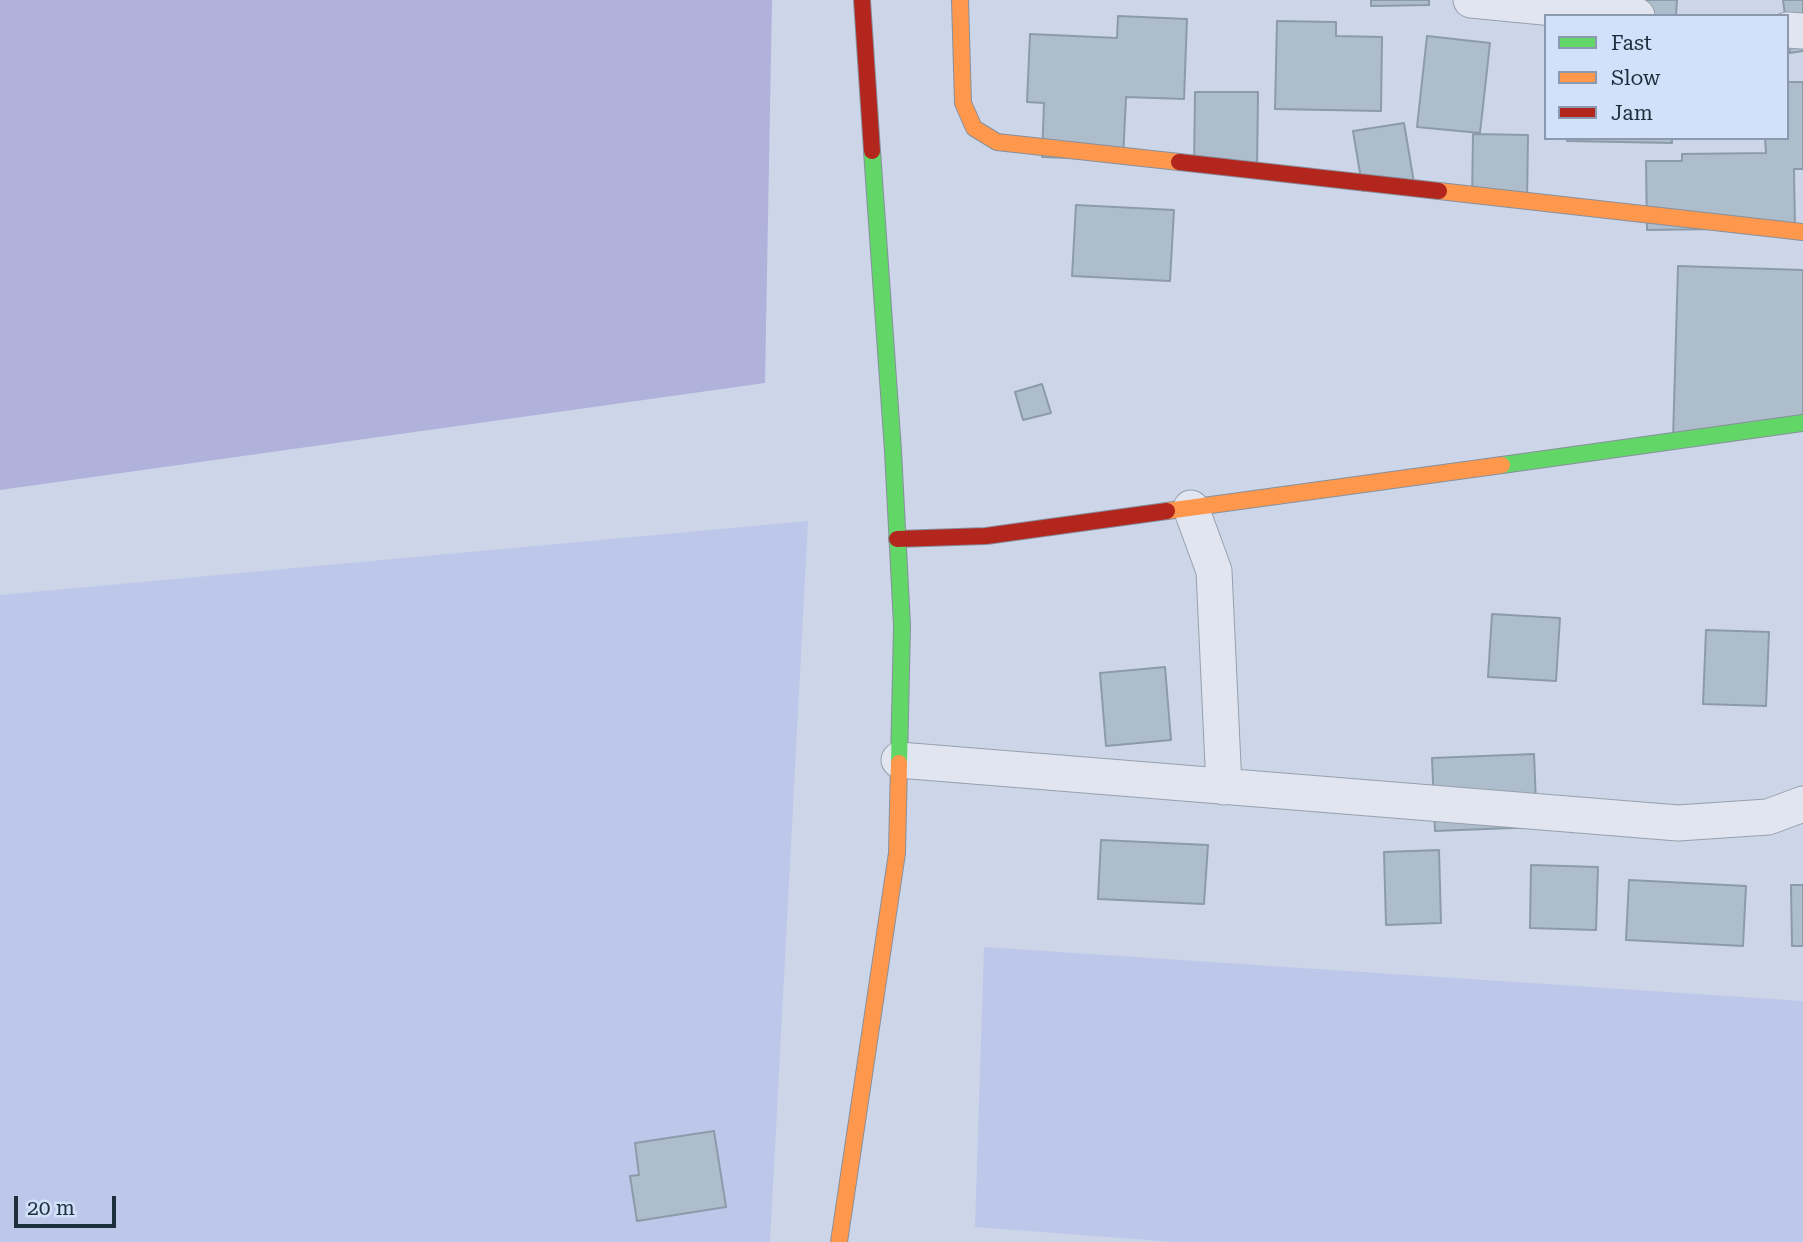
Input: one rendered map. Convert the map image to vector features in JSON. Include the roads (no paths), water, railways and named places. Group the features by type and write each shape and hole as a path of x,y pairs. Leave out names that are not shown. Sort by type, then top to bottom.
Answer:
{"street":[{"path":"839,1242 897,853 902,625 862,0"},
{"path":"960,0 962,103 974,128 997,142 1803,232"},
{"path":"1471,0 1616,14"},
{"path":"897,539 986,536 1803,423"},
{"path":"1191,508 1214,571 1224,787"},
{"path":"899,760 1678,823 1768,817 1803,804"}]}
